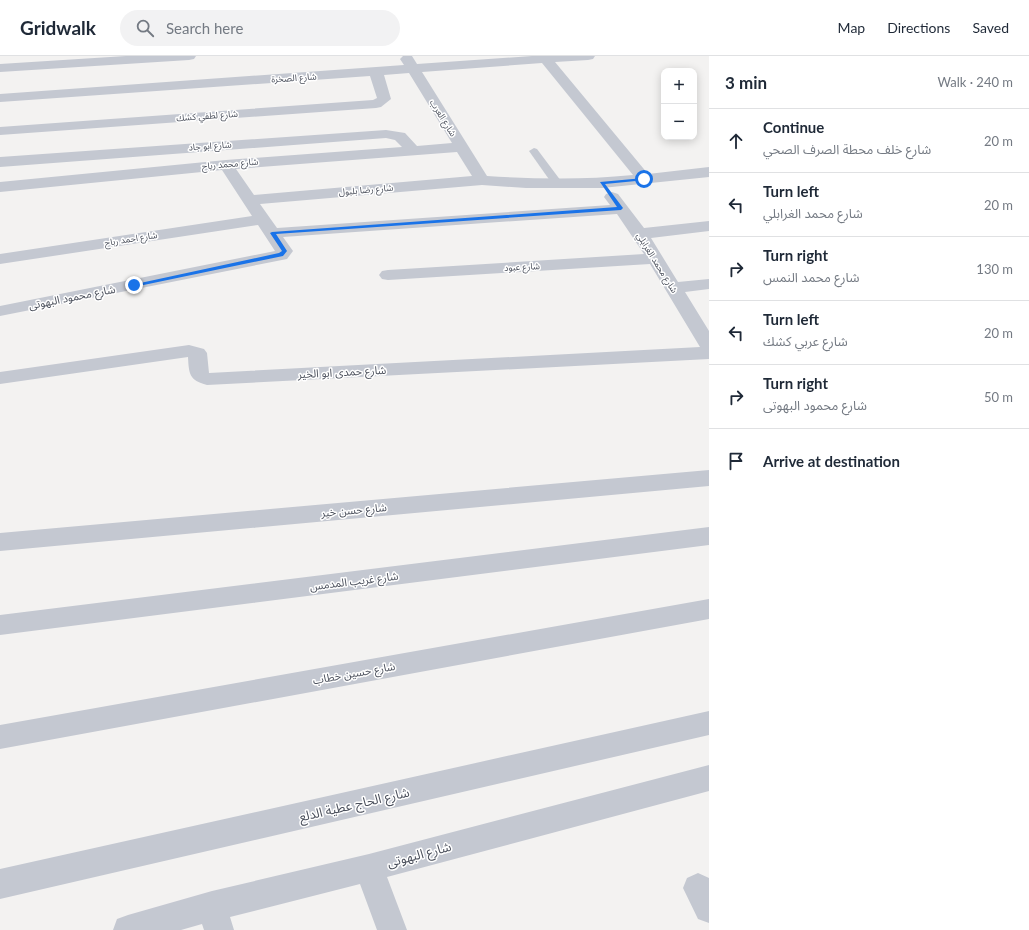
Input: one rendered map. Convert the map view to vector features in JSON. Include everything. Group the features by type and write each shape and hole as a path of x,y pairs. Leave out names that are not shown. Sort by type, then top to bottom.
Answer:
{"street":[{"path":"0,68 189,56"},
{"name":"شارع العرب","path":"405,56 482,180"},
{"name":"شارع الصخرة","path":"0,98 413,70 544,58 588,56"},
{"path":"544,58 644,179"},
{"name":"شارع لطفي كشك","path":"0,131 376,104 384,99 376,72"},
{"name":"شارع ابو جاد","path":"0,162 386,134 400,136 413,150"},
{"name":"شارع محمد رياح","path":"0,187 226,165 461,147"},
{"path":"226,165 272,233 621,208"},
{"name":"شارع رضا بلبول","path":"249,200 482,180 602,183 709,172"},
{"name":"شارع محمد الغرابلي","path":"602,183 640,234 709,346"},
{"name":"شارع احمد رباح","path":"0,259 262,219"},
{"path":"640,234 709,226"},
{"name":"شارع محمود البهوتى","path":"0,311 134,285 284,253 272,233"},
{"name":"شارع عبود","path":"388,275 655,259"},
{"path":"673,288 709,284"},
{"name":"شارع حمدى ابو الخير","path":"0,378 189,351 198,353 199,374 201,378 207,379 709,353"},
{"name":"شارع حسن خير","path":"0,542 709,478"},
{"name":"شارع غريب المدمس","path":"0,625 709,536"},
{"name":"شارع حسين خطاب","path":"0,737 709,609"},
{"name":"شارع الحاج عطية الدلع","path":"0,884 709,723"},
{"name":"شارع البهوتى","path":"128,930 216,918 369,868 709,778"},
{"path":"369,868 392,930"}],"lane":[{"path":"534,151 557,183"}],"route":[{"path":"134,285 281,255 284,251 272,233 621,208 602,183 644,179"}]}
